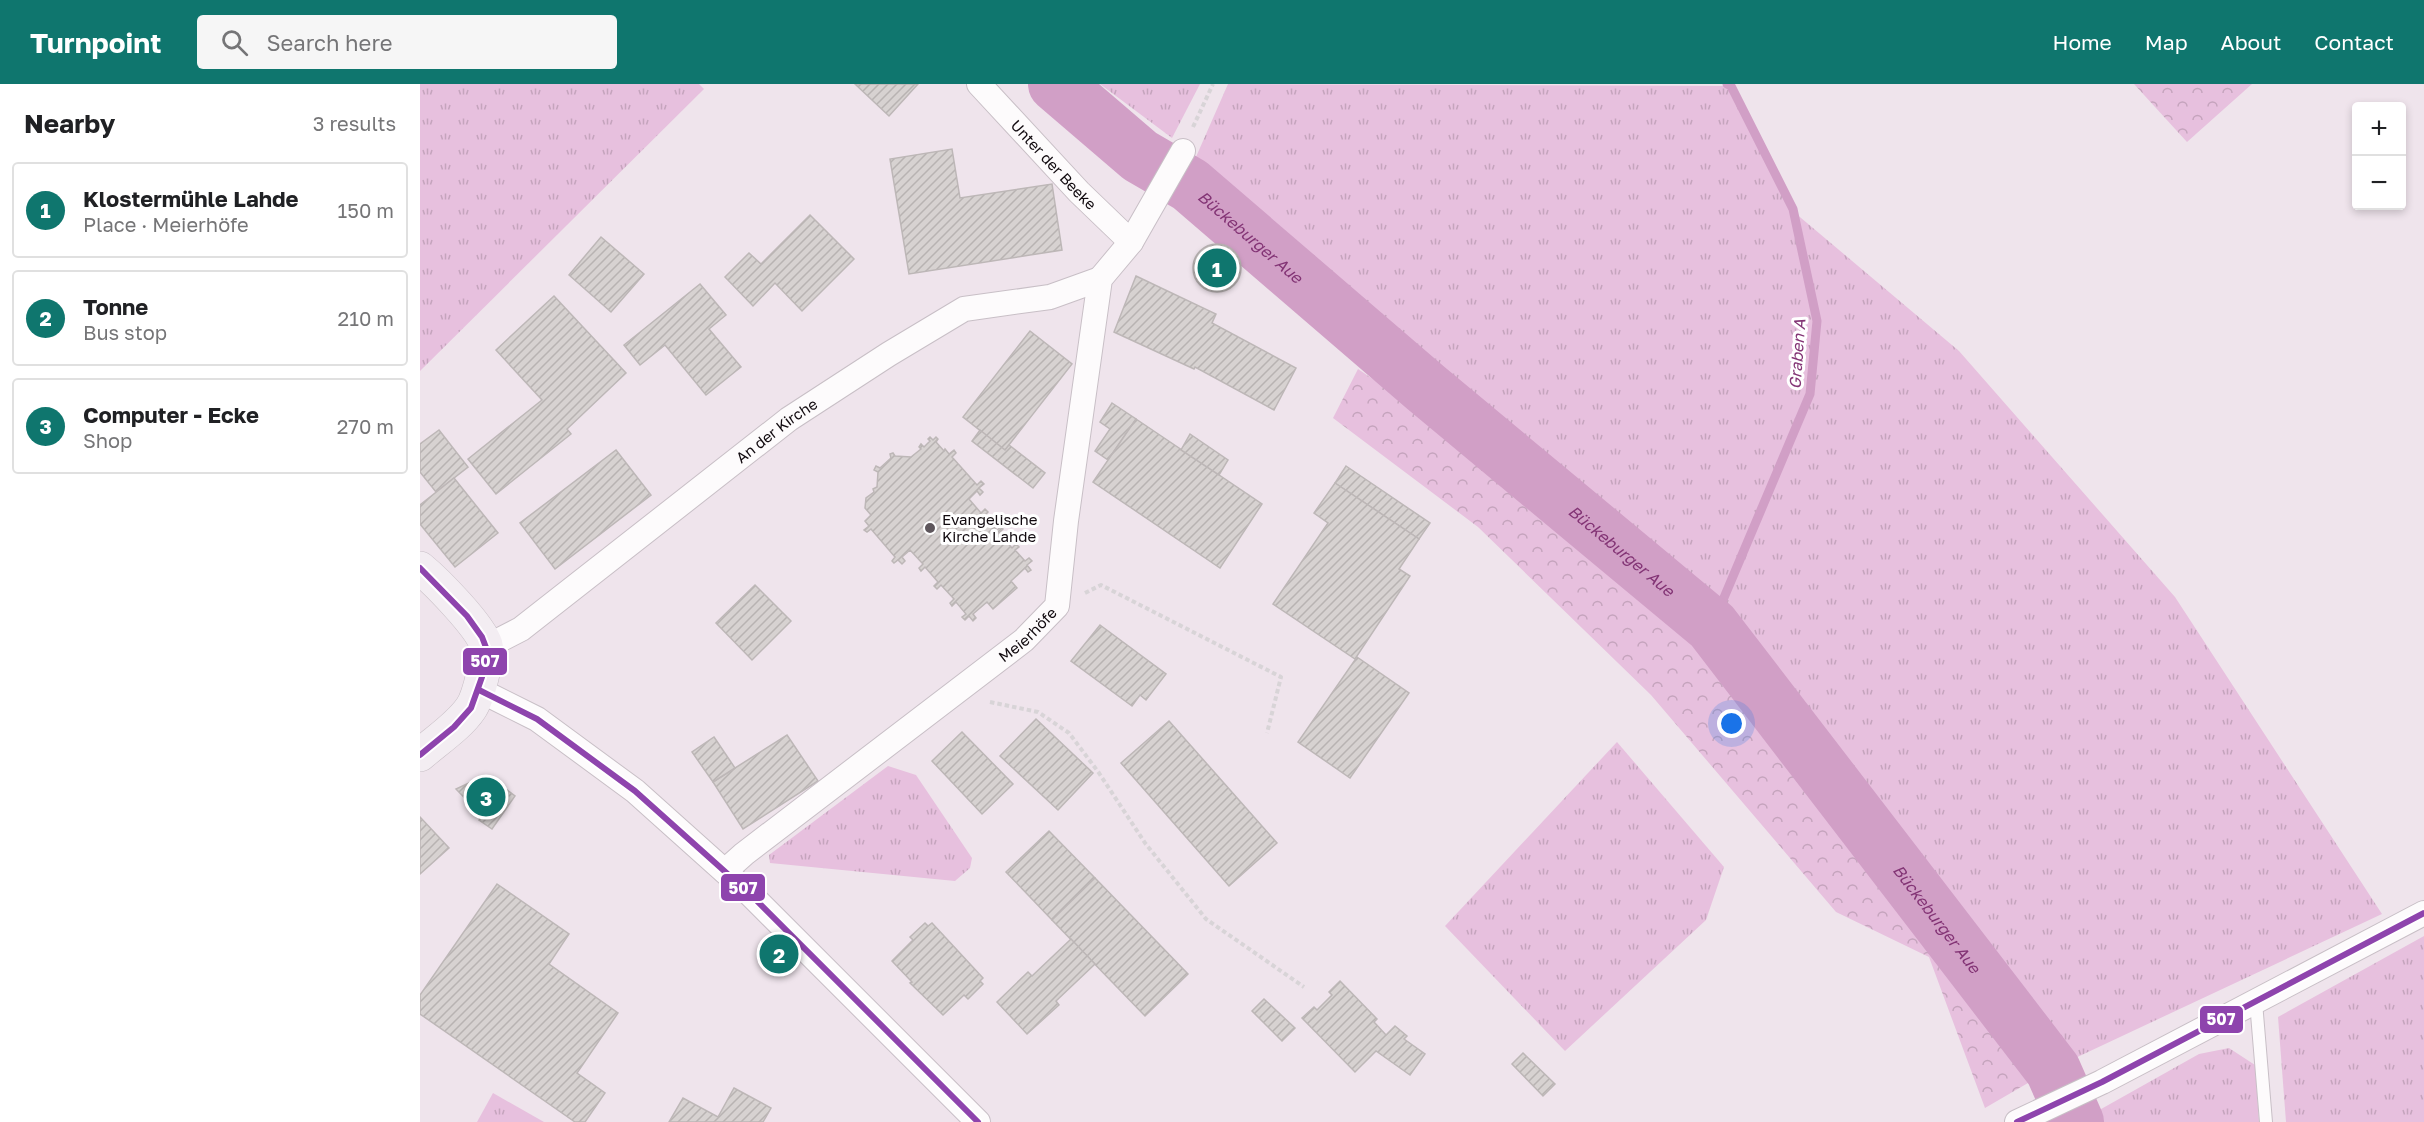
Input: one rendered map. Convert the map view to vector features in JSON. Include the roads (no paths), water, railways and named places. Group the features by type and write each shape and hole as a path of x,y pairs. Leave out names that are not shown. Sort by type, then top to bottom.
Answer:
{"street":[{"name":"Unter der Beeke","path":"979,84 1079,192 1131,242"},
{"path":"1100,279 1131,242 1183,151"},
{"name":"Meierhöfe","path":"725,871 744,854 1024,640 1057,606 1069,498 1100,279"},
{"name":"An der Kirche","path":"486,647 521,629 789,419 889,354 964,309 1050,297 1100,279"},
{"path":"420,568 434,580 478,632 486,647 479,690 471,707 460,720 420,755"},
{"path":"479,690 537,719 635,791 725,871 978,1122"},
{"path":"2017,1122 2102,1082 2424,913"}],"lane":[{"path":"2256,1002 2266,1122"}],"waterway":[{"name":"Bückeburger Aue","path":"1056,84 1140,156 1190,185 1426,388 1712,626 2053,1070 2076,1122"},
{"name":"Graben A","path":"1712,626 1810,394 1817,321 1793,209 1731,86 1727,84"}],"place":[{"name":"Klostermühle Lahde","path":"1217,268"},
{"name":"Evangelische Kirche Lahde","path":"930,528"},
{"name":"Computer - Ecke","path":"486,797"},
{"name":"Tonne","path":"779,954"}]}
